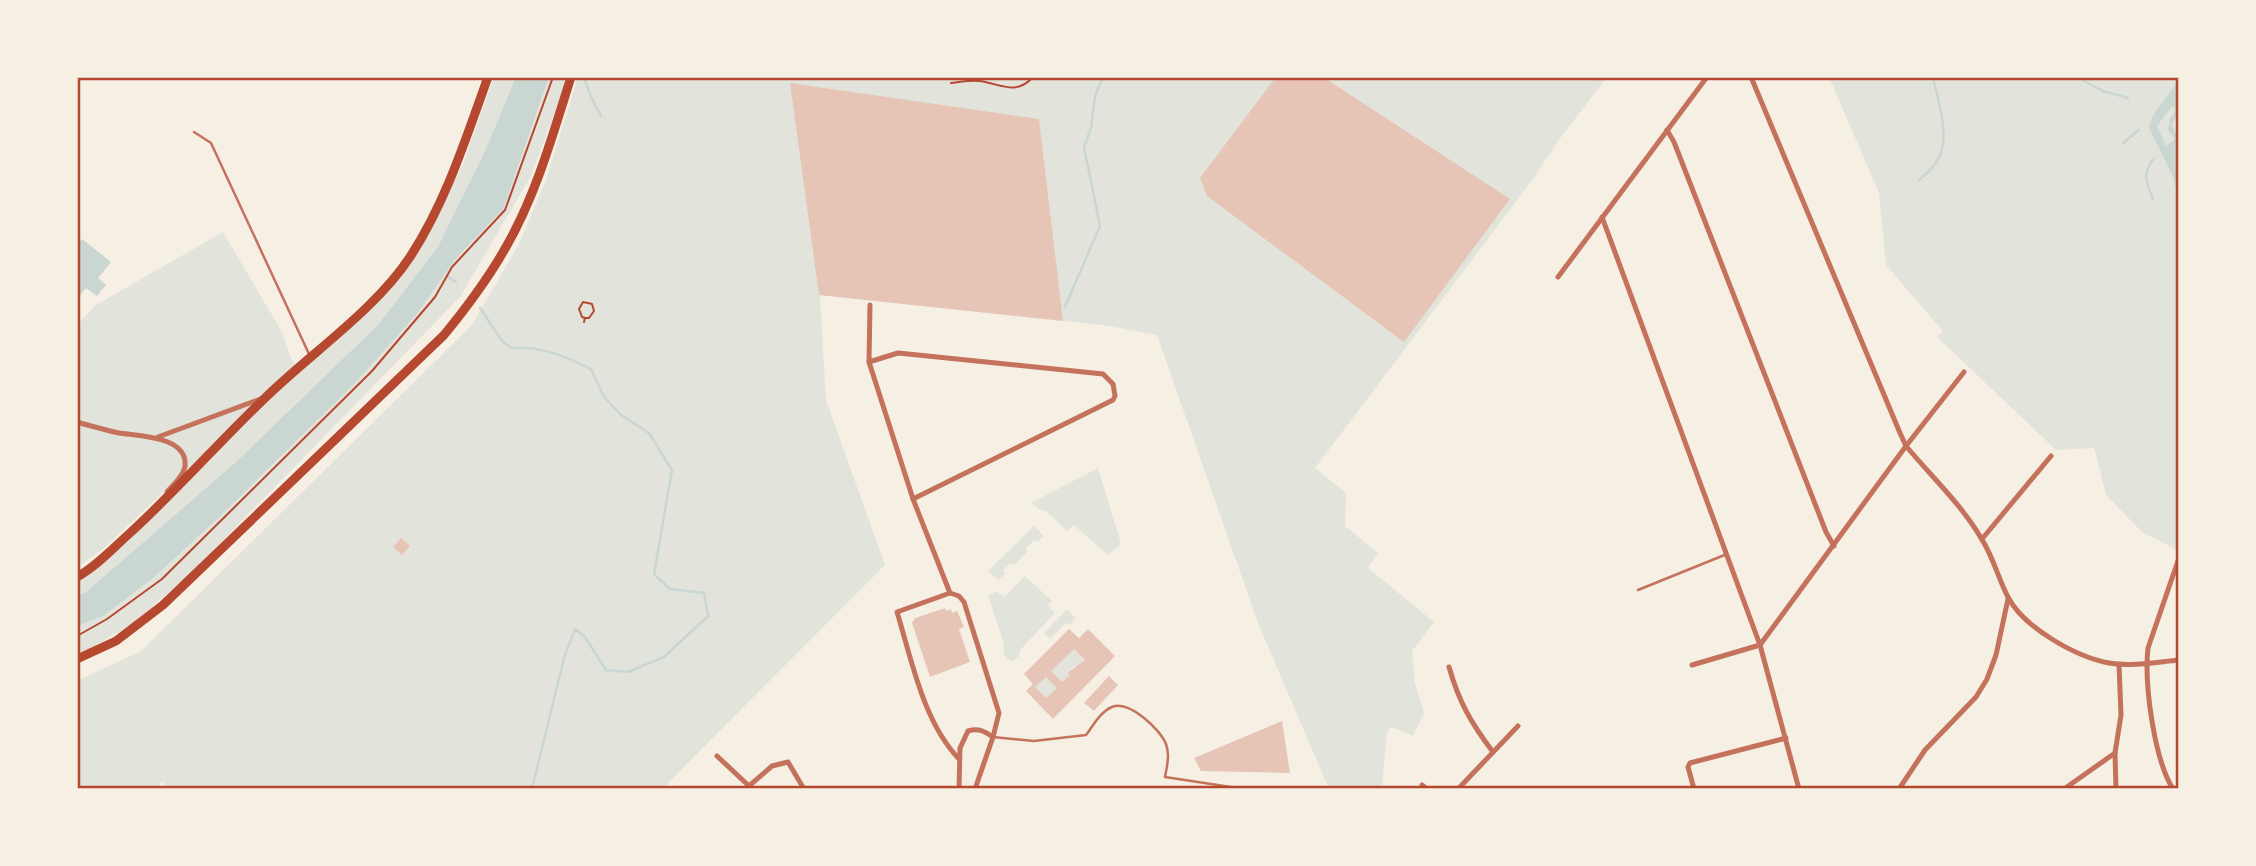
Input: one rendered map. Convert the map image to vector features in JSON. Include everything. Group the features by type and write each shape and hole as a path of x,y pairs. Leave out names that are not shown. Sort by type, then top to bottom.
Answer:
{"main road":[{"path":"77,577 102,559 143,521 267,396 375,297 408,259 428,227 456,168 488,77"},
{"path":"77,659 117,641 163,605 444,335 478,292 507,245 536,183 572,77"}],"street":[{"path":"1558,276 1707,77"},
{"path":"1751,77 1906,446 1968,518 1998,570 2008,598 2032,624 2053,640 2089,658 2119,664 2179,660"},
{"path":"1667,130 1826,532 1834,546"},
{"path":"1602,217 1760,645 1799,789"},
{"path":"870,305 869,362 913,499 950,593"},
{"path":"869,362 898,353 1103,374 1114,384 1115,396 1112,400 913,499"},
{"path":"1692,665 1760,645 1906,446 1964,372"},
{"path":"158,438 267,396"},
{"path":"77,422 119,433 158,438 181,450 185,466 183,473 143,521"},
{"path":"1982,539 2050,456"},
{"path":"2173,789 2155,741 2146,662 2148,648 2179,558"},
{"path":"959,759 948,747 926,704 897,612 950,593 959,596 964,602 999,713 975,789"},
{"path":"1899,789 1925,750 1976,697 1987,679 1996,655 2008,598"},
{"path":"2116,789 2115,753 2121,715 2119,664"},
{"path":"1449,667 1458,696 1472,724 1493,752"},
{"path":"1458,789 1518,726"},
{"path":"959,789 962,739 968,731 976,729 993,737"},
{"path":"1694,789 1688,767 1690,763 1786,738"},
{"path":"2064,789 2115,753"},
{"path":"717,756 749,786 772,766 788,762 804,789"}],"lane":[{"path":"194,132 211,143 311,357"},
{"path":"1638,590 1727,554"},
{"path":"993,737 1034,740 1069,739 1086,735 1110,708 1122,705 1130,707 1162,735 1168,754 1165,777 1244,789"}],"path":[{"path":"77,636 107,619 162,579 372,371 435,297 452,267 505,210 553,77"},
{"path":"951,83 977,81 1011,89 1022,86 1033,77"},
{"path":"584,322 594,310 592,304 583,302 579,309 582,317 586,318"}],"shaded area":[{"path":"494,77 568,77 531,176 460,297 193,571 133,623 89,649 77,653 77,581 304,366 423,244 463,164"},
{"path":"516,77 549,77 503,209 456,258 417,314 352,386 215,521 153,578 103,616 77,626 77,596 85,593 234,464 378,325 438,247 486,149"},
{"path":"578,77 1607,77 1315,468 1346,493 1345,526 1378,553 1368,568 1434,622 1412,651 1415,683 1424,713 1413,736 1392,727 1387,732 1382,789 1329,789 1258,623 1157,335 1102,325 820,295 826,400 885,565 662,789 168,789 163,781 155,789 77,789 77,681 141,651 472,325 519,244 546,180"},
{"path":"1829,77 2179,77 2179,551 2142,532 2106,495 2094,448 2056,450 1937,337 1943,331 1886,265 1879,193"},
{"path":"2179,77 2179,113 2172,124 2179,135 2179,191 2149,128 2154,115","holes":["2172,106 2176,110 2170,118 2168,130 2175,139 2166,146 2157,126"]},
{"path":"223,232 282,332 295,368 103,549 77,567 77,325 96,305"},
{"path":"82,239 111,262 98,278 106,285 97,296 86,288 77,299 77,245"},
{"path":"1098,468 1121,544 1108,555 1074,525 1067,531 1045,510 1042,511 1031,503"},
{"path":"1034,526 1044,536 1037,542 1034,540 1026,548 1028,551 1014,565 1011,563 1003,570 1005,574 998,580 988,571"},
{"path":"1025,576 1052,601 1048,605 1055,613 1013,661 1004,655 1004,644 988,595 996,591 1004,597"},
{"path":"1067,609 1076,618 1069,625 1066,623 1050,639 1044,633"},
{"path":"1074,649 1085,660 1077,667 1075,665 1068,672 1070,675 1062,682 1051,671"},
{"path":"1046,677 1057,688 1046,698 1035,687"}],"building":[{"path":"1276,77 1323,77 1510,199 1404,342 1207,196 1200,178"},
{"path":"790,83 1039,119 1063,321 819,295"},
{"path":"401,538 410,546 402,555 393,547"},
{"path":"945,608 946,611 951,609 952,613 957,611 964,627 959,629 970,662 930,677 912,623 915,618"},
{"path":"1069,629 1079,638 1088,629 1115,656 1053,719 1026,691 1033,684 1024,674","holes":["1074,649 1085,660 1067,673 1070,675 1062,682 1051,671","1046,677 1057,688 1046,698 1035,687"]},
{"path":"1109,676 1118,685 1094,711 1084,703"},
{"path":"1282,721 1290,773 1201,771 1194,758"}],"waterway":[{"path":"584,77 601,116"},
{"path":"1065,307 1100,226 1084,147 1091,128 1095,96 1103,77"},
{"path":"1919,180 1935,164 1943,144 1943,121 1933,77"},
{"path":"2084,81 2103,91 2128,98"},
{"path":"2123,143 2139,130"},
{"path":"2153,199 2146,178 2154,158"},
{"path":"447,276 456,282"},
{"path":"480,308 502,341 511,348 552,353 591,369 604,397 621,415 649,433 672,470 654,574 670,589 704,593 708,616 664,657 628,672 606,670 585,637 575,629 564,658 532,789"}]}
